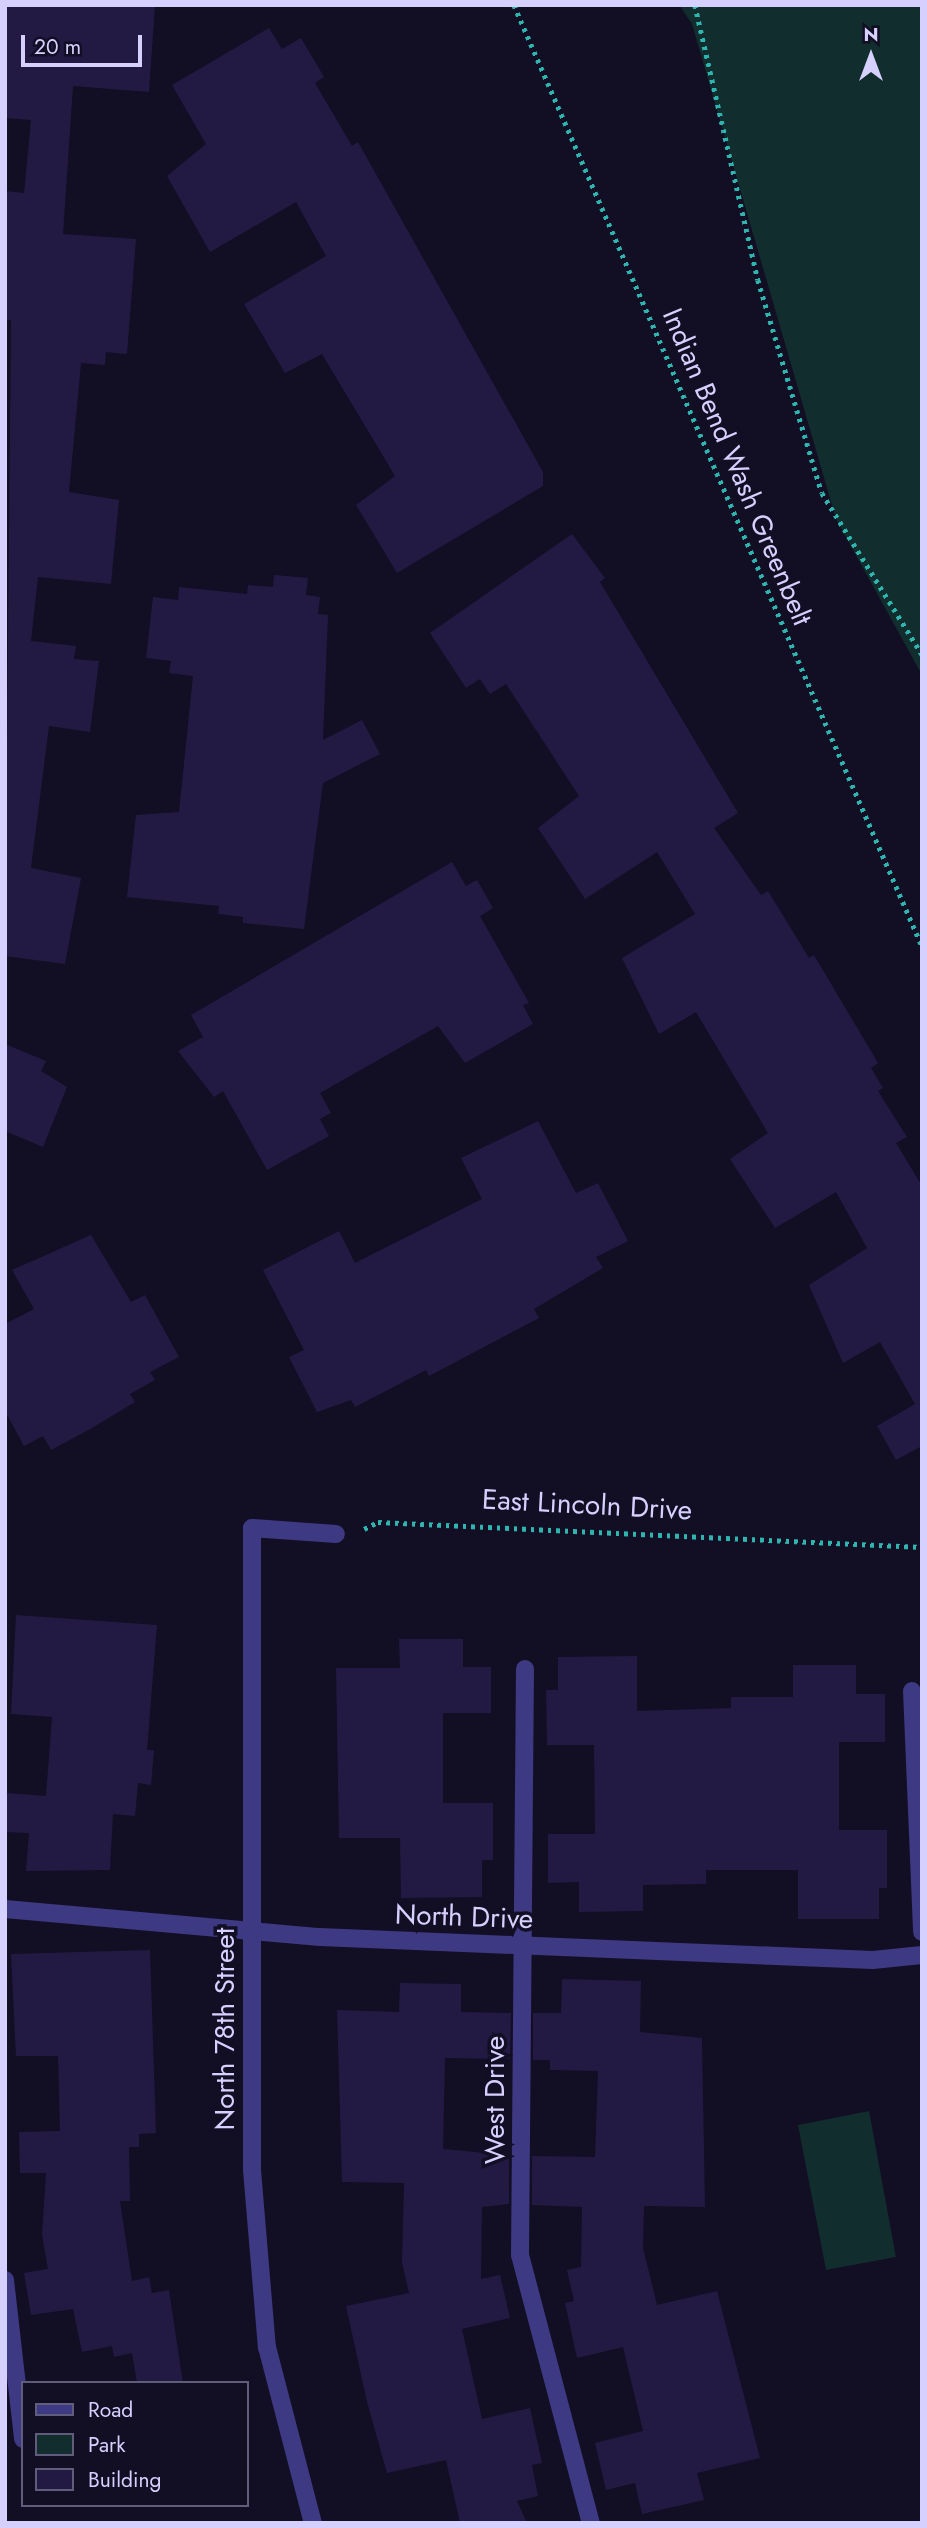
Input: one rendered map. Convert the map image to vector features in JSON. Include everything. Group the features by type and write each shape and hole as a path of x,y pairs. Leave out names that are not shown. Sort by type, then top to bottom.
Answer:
{"street":[{"name":"North 78th Street","path":"313,2523 267,2347 252,2170 252,1528 336,1535"},
{"name":"West Drive","path":"525,1669 520,2255 591,2523"},
{"path":"912,1691 922,1932"},
{"name":"North Drive","path":"5,1909 250,1929 522,1946 873,1960 922,1955"},
{"path":"5,2280 21,2421"}],"path":[{"name":"Indian Bend Wash Greenbelt","path":"513,5 922,946"},
{"path":"695,5 758,280 818,481 922,654"},
{"name":"East Lincoln Drive","path":"336,1535 378,1522 922,1547"}],"green space":[{"path":"679,5 922,5 922,675 836,519 692,24"},
{"path":"869,2111 896,2257 826,2270 798,2125"}],"building":[{"path":"5,5 155,5 149,92 73,86 63,234 136,239 127,354 106,352 105,365 81,363 69,492 119,500 111,584 38,577 31,641 76,646 74,659 99,661 90,732 49,726 31,868 81,878 65,964 5,956 11,320 5,320 5,191 24,193 31,120 5,118"},
{"path":"269,28 282,49 301,38 324,77 315,83 352,146 358,142 543,472 543,486 397,573 356,505 395,476 322,354 285,373 244,304 326,256 296,202 210,252 167,176 206,144 172,85"},
{"path":"572,534 605,578 600,582 738,813 714,828 761,895 768,891 809,958 814,955 878,1063 871,1068 883,1088 878,1091 907,1137 896,1143 922,1186 922,1446 896,1460 877,1426 915,1404 880,1342 843,1363 809,1285 867,1248 836,1192 775,1228 730,1159 768,1133 696,1012 659,1034 622,958 695,914 657,852 585,899 538,828 579,796 506,684 490,694 480,679 466,688 430,633"},
{"path":"274,575 308,578 306,595 320,597 318,614 328,615 323,740 362,720 380,754 323,783 304,929 243,923 243,917 218,914 219,906 127,897 136,815 179,812 193,676 169,673 171,661 146,658 153,597 178,600 179,587 247,594 248,585 273,587"},
{"path":"452,862 466,886 477,880 493,908 480,916 529,1003 523,1005 533,1024 465,1063 438,1026 320,1093 331,1113 320,1119 329,1136 267,1170 223,1091 214,1097 178,1051 203,1037 191,1015"},
{"path":"5,1044 46,1061 41,1071 67,1087 43,1147 5,1131"},
{"path":"538,1121 576,1193 598,1183 628,1241 596,1257 603,1268 534,1309 539,1318 429,1376 426,1370 355,1407 351,1400 317,1412 289,1357 304,1350 263,1270 339,1231 355,1263 482,1199 461,1158"},
{"path":"91,1235 131,1302 145,1295 179,1357 150,1372 155,1380 130,1394 135,1402 92,1428 51,1450 43,1436 24,1446 5,1411 5,1324 34,1309 12,1270"},
{"path":"16,1615 157,1625 147,1750 154,1750 151,1785 138,1783 135,1816 113,1814 110,1870 26,1871 29,1833 5,1832 7,1793 46,1796 52,1717 11,1714"},
{"path":"399,1639 463,1639 463,1667 491,1667 491,1713 443,1713 443,1803 493,1803 493,1860 482,1860 482,1897 401,1898 400,1838 339,1838 336,1668 400,1668"},
{"path":"637,1656 637,1711 731,1708 731,1697 793,1697 793,1665 856,1665 856,1694 885,1694 885,1742 839,1742 839,1830 887,1830 887,1888 879,1888 879,1919 798,1919 798,1870 706,1870 706,1884 643,1885 643,1911 579,1912 579,1882 548,1883 548,1834 595,1834 594,1745 547,1745 546,1690 558,1690 558,1657"},
{"path":"150,1950 156,2133 139,2134 139,2147 129,2147 130,2201 120,2201 132,2281 149,2277 152,2293 169,2290 183,2381 137,2381 132,2353 114,2357 112,2346 82,2352 73,2309 31,2315 24,2273 48,2269 42,2235 46,2173 20,2173 19,2132 60,2131 58,2056 16,2056 11,1954"},
{"path":"562,1979 641,1981 640,2032 702,2038 705,2207 644,2206 643,2248 657,2305 717,2291 760,2458 697,2473 704,2500 642,2514 635,2483 606,2490 595,2443 643,2431 623,2347 577,2358 565,2303 574,2301 567,2270 581,2267 582,2207 532,2205 532,2156 595,2157 598,2071 550,2070 550,2060 533,2060 533,2013 561,2013"},
{"path":"400,1983 461,1984 461,2012 511,2013 510,2059 445,2058 443,2149 509,2155 509,2204 482,2207 481,2279 500,2275 510,2318 462,2329 482,2419 530,2408 542,2463 532,2465 538,2496 517,2501 527,2523 460,2523 446,2460 387,2473 367,2402 346,2306 409,2293 402,2262 404,2183 342,2182 337,2010 399,2012"}]}
